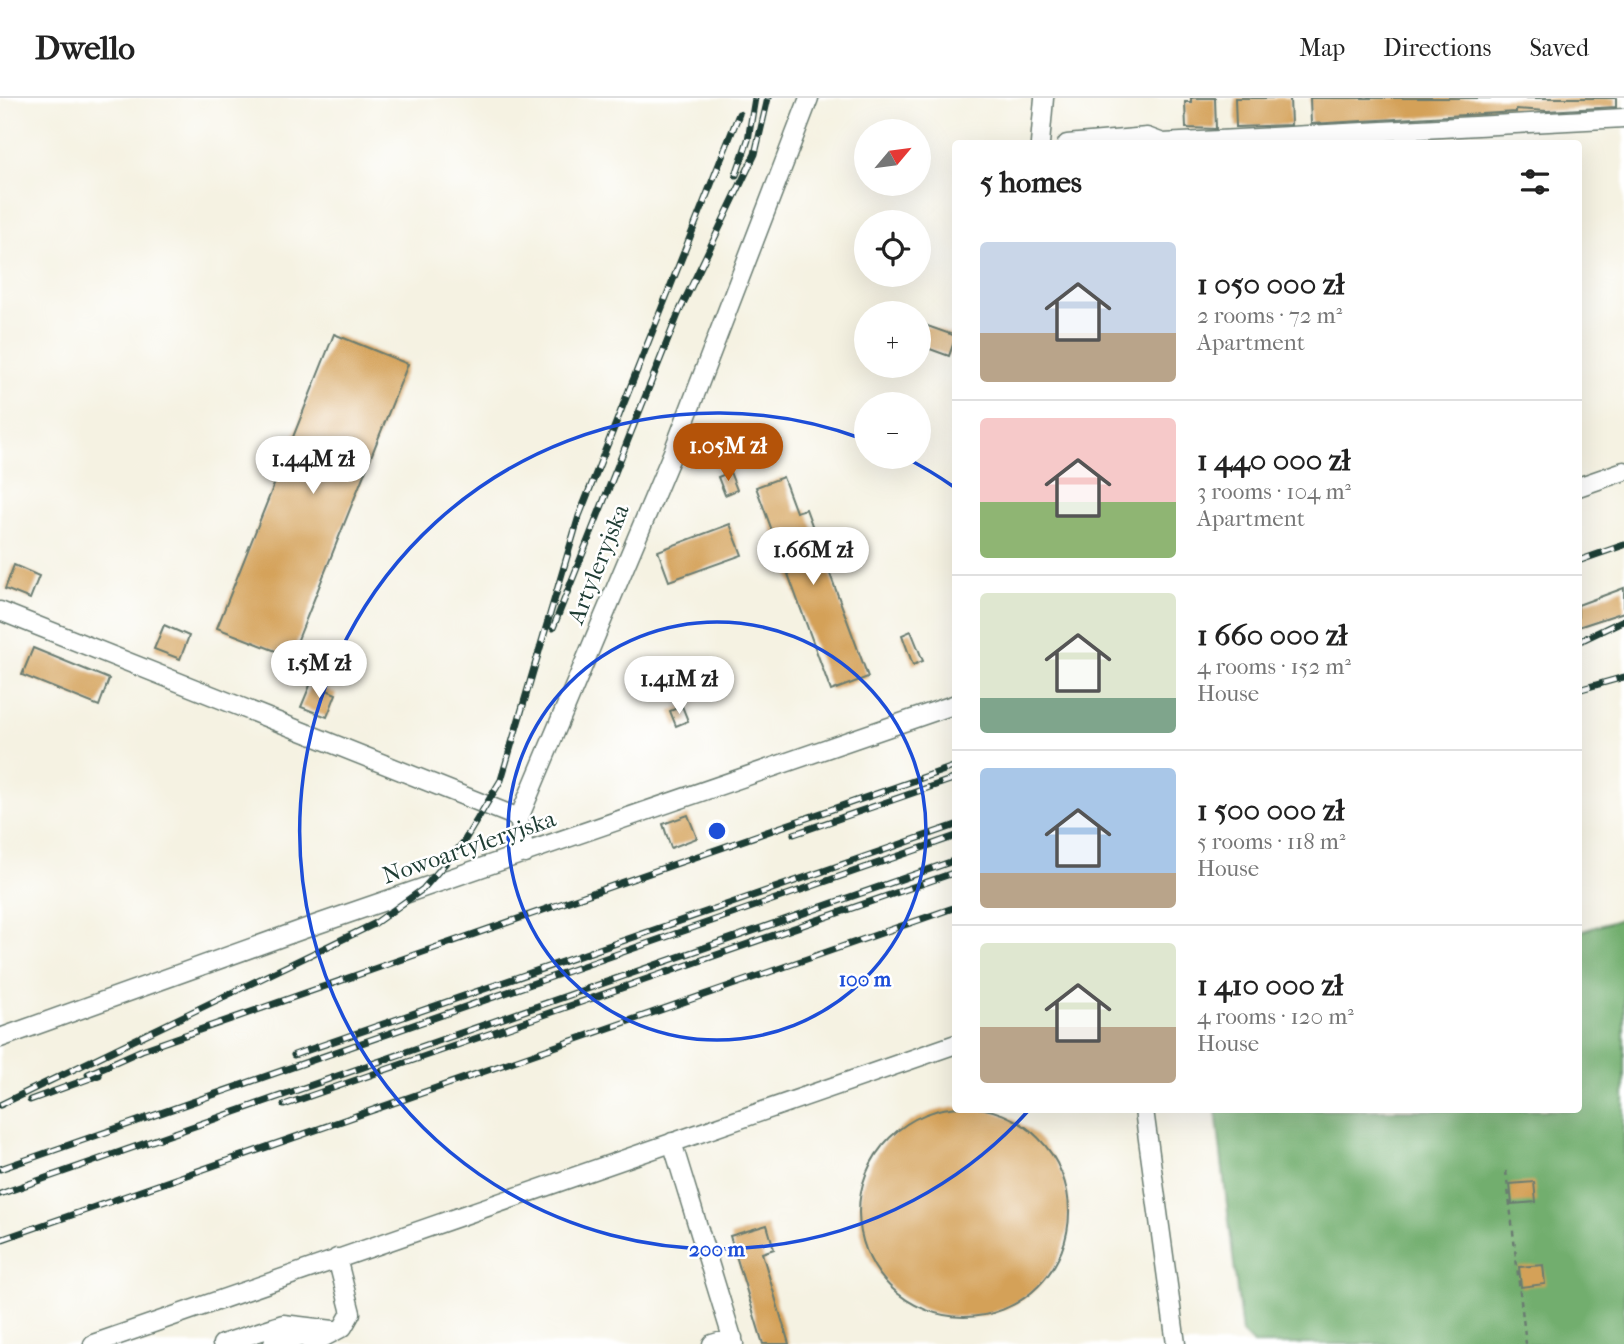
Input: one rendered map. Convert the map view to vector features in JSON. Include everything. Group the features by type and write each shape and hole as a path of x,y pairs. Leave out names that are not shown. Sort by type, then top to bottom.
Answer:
{"lane":[{"name":"Artyleryjska","path":"519,818 673,452 809,98"},
{"path":"1040,140 1044,98"},
{"path":"1218,140 1624,118"},
{"path":"1113,140 1147,137 1155,140"},
{"path":"1582,486 1624,471"},
{"path":"0,611 519,818 525,854"},
{"name":"Nowoartyleryjska","path":"0,1038 315,925 952,705"},
{"path":"93,1344 121,1339 337,1258 952,1045"},
{"path":"1144,1113 1176,1344"},
{"path":"672,1142 734,1341 712,1344"},
{"path":"273,1344 343,1327 351,1312 337,1258"},
{"path":"222,1344 283,1324 333,1330"},
{"path":"311,1344 333,1330"}],"path":[{"path":"1506,1171 1526,1344"}],"green space":[{"path":"1624,918 1624,1344 1253,1344 1242,1333 1216,1113 1582,1113 1582,931"}],"building":[{"path":"1191,98 1215,98 1216,129 1186,128 1185,102 1191,102"},
{"path":"1235,98 1290,98 1291,125 1236,127"},
{"path":"1310,98 1616,98 1616,107 1547,111 1516,109 1516,112 1311,124"},
{"path":"931,327 952,335 949,356 931,349"},
{"path":"334,334 408,364 291,657 217,628"},
{"path":"730,472 737,490 725,495 718,477"},
{"path":"783,477 796,512 806,509 868,677 831,691 756,487"},
{"path":"730,524 742,555 669,581 658,551"},
{"path":"14,565 39,576 30,599 5,589"},
{"path":"1624,588 1624,612 1582,626 1582,604"},
{"path":"164,625 189,636 180,659 154,649"},
{"path":"911,631 923,661 913,665 902,635"},
{"path":"33,648 109,679 99,706 22,675"},
{"path":"311,683 336,694 327,717 301,707"},
{"path":"682,706 688,721 676,726 670,711"},
{"path":"688,815 697,838 671,848 663,824"},
{"path":"952,1108 952,1113 997,1113 1022,1125 1038,1138 1051,1154 1061,1172 1067,1192 1067,1232 1061,1252 1051,1270 1038,1286 1022,1299 1004,1309 984,1315 944,1315 924,1309 906,1299 890,1286 877,1270 867,1252 861,1232 861,1192 867,1172 877,1154 890,1138 906,1125 924,1115 944,1109"},
{"path":"1534,1182 1536,1202 1512,1204 1510,1184"},
{"path":"767,1225 774,1249 762,1253 789,1344 763,1344 730,1236"},
{"path":"1543,1265 1545,1284 1521,1287 1519,1267"}],"railway":[{"path":"736,175 748,140 755,98"},
{"path":"553,628 679,312 755,154 768,98"},
{"path":"0,1105 374,924 423,889 463,843 501,780 579,516 739,114"},
{"path":"1582,560 1624,545"},
{"path":"1582,640 1624,620"},
{"path":"1582,689 1624,677"},
{"path":"88,1074 142,1050 952,767"},
{"path":"794,834 952,779"},
{"path":"294,1055 952,826"},
{"path":"0,1169 952,837"},
{"path":"0,1194 952,861"},
{"path":"284,1105 952,873"},
{"path":"0,1240 952,908"},
{"path":"30,1100 99,1075"}]}
